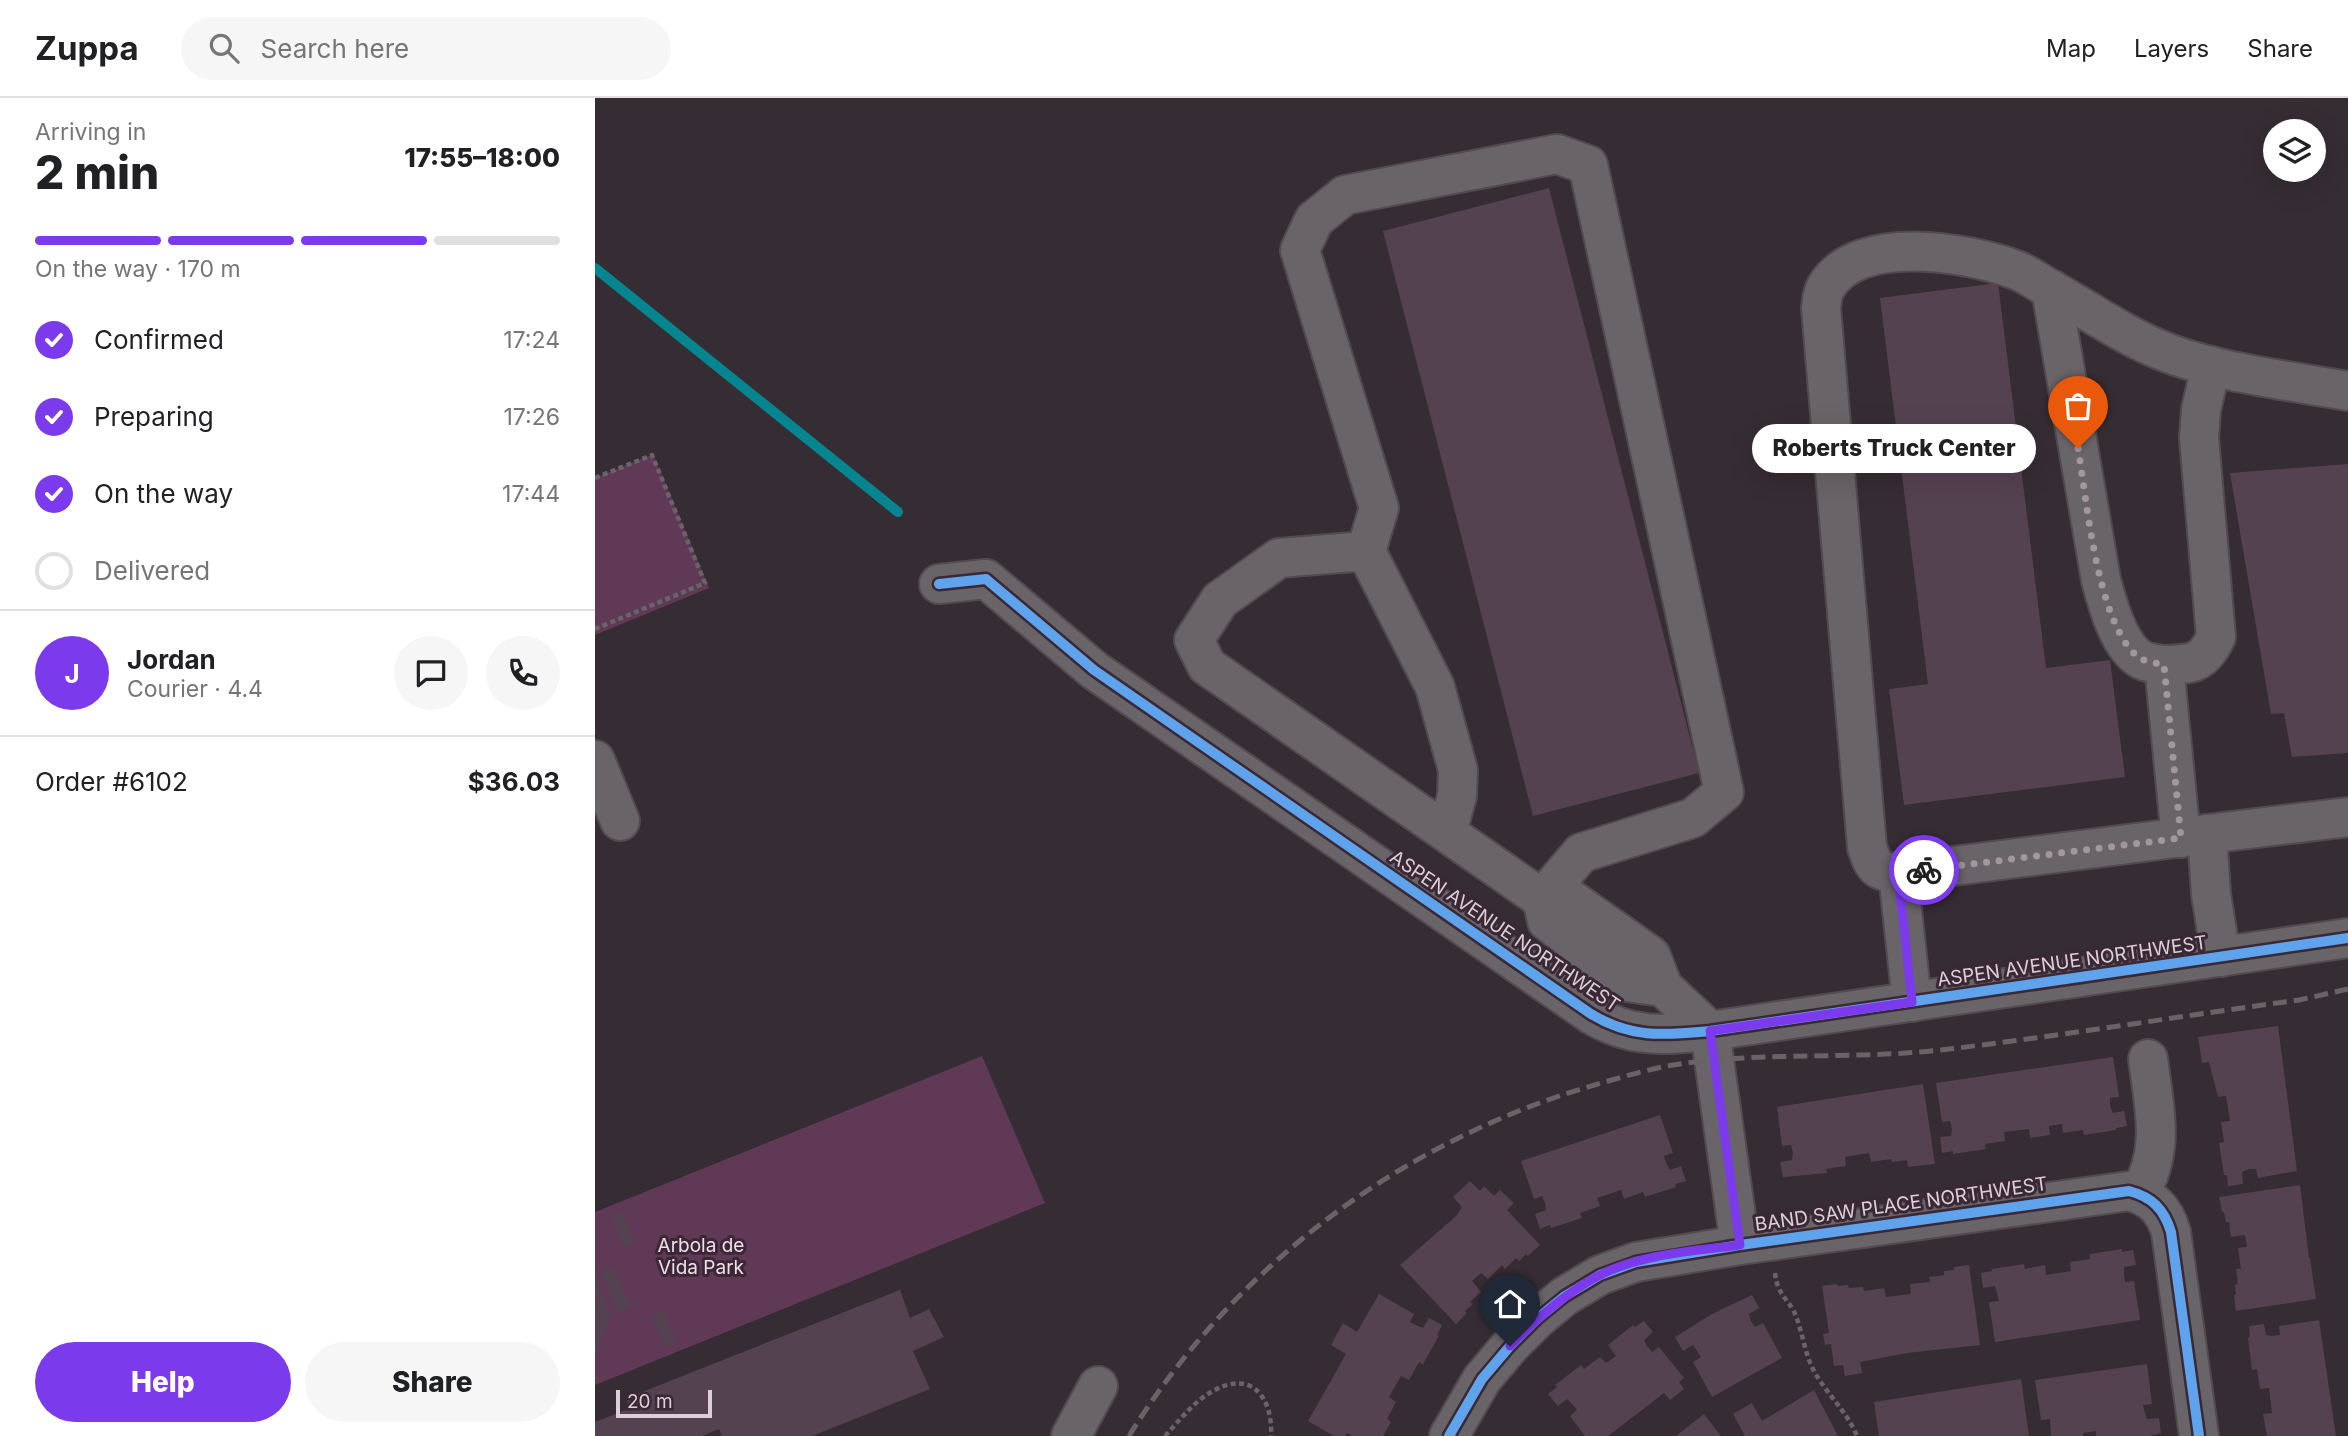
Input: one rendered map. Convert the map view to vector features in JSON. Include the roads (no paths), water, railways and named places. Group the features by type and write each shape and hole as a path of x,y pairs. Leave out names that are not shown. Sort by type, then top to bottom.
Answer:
{"street":[{"path":"1447,832 1457,796 1458,770 1435,687 1366,551 1379,508 1300,250 1314,220 1345,195 1557,154 1588,165 1724,792 1693,818 1581,853 1542,899"},
{"path":"2348,391 2211,366 2151,346 2017,270 1959,254 1909,252 1878,255 1855,262 1837,274 1824,289 1821,308 1867,847 1873,864 1883,872 1898,873 2348,817"},
{"path":"2052,289 2101,580 2113,622 2126,644 2140,659 2164,665 2186,665 2207,655 2216,637 2199,438 2201,410 2211,366"},
{"path":"1366,551 1279,558 1220,600 1194,640 1207,666 1542,899 1569,898 1651,956 1663,986 1710,1031 1740,1245"},
{"name":"ASPEN AVENUE NORTHWEST","path":"939,584 986,579 1094,670 1600,1020 1630,1032 1670,1035 1710,1031 2348,938"},
{"path":"2164,665 2194,836 2211,894 2221,957"},
{"path":"595,760 620,821"},
{"path":"1898,873 1912,1002"},
{"path":"2148,1059 2157,1130 2152,1171 2140,1194 2160,1208 2171,1232 2199,1436"},
{"name":"BAND SAW PLACE NORTHWEST","path":"1449,1436 1482,1379 1528,1327 1565,1296 1600,1275 1636,1262 2103,1194 2129,1191 2140,1194"},
{"path":"1071,1436 1098,1386"}],"waterway":[{"path":"595,268 898,512"}],"railway":[{"path":"1129,1436 1170,1375 1217,1319 1269,1268 1325,1221 1385,1179 1448,1143 1515,1112 1584,1088 1673,1065 1739,1058 1874,1055 1941,1050 2299,1000 2348,989"}],"place":[{"name":"Roberts Truck Center","path":"2078,448"}],"park label":[{"name":"Arbola de Vida Park","path":"701,1256"}]}
